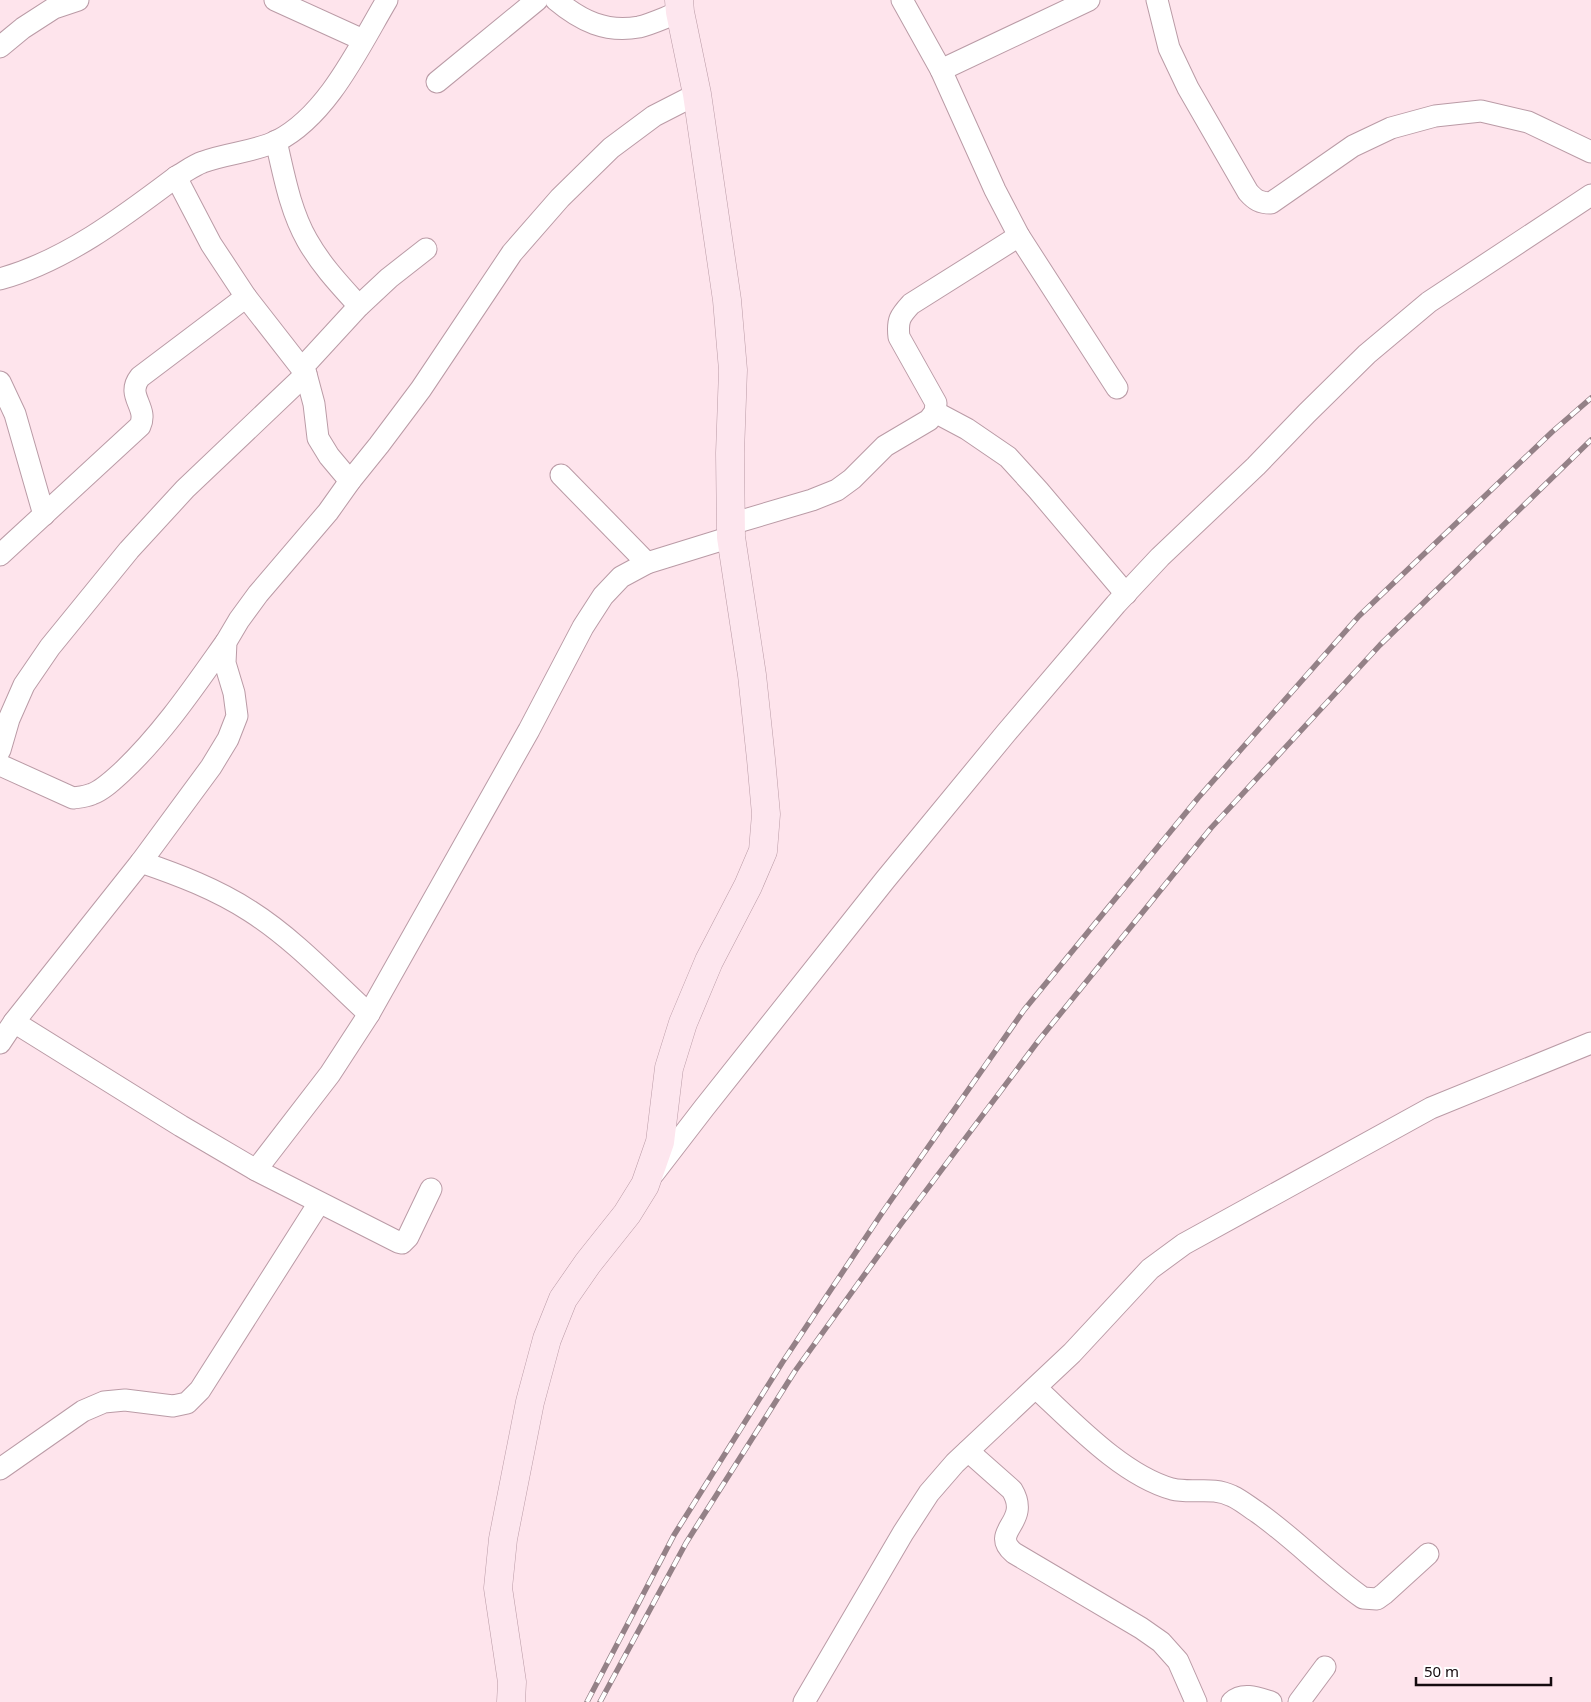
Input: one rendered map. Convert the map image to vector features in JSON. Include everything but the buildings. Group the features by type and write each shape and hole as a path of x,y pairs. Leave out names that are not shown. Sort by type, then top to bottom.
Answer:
{"main road":[{"path":"511,1702 512,1682 498,1588 503,1539 530,1402 547,1339 563,1299 588,1263 627,1214 645,1185 660,1142 669,1068 683,1023 709,961 764,851 766,814 758,731 752,675 731,530 730,453 733,370 727,300 697,94 679,6"}],"street":[{"path":"0,47 23,28 54,8 78,0"},
{"path":"275,0 364,40"},
{"path":"0,279 16,274 70,249 125,215 176,177 202,162 240,153 276,141 299,127 321,104 343,73 386,0"},
{"path":"437,82 536,0"},
{"path":"556,0 587,21 615,29 640,26 679,6"},
{"path":"902,0 942,70 995,190 1019,236 1117,388"},
{"path":"942,70 1088,0"},
{"path":"1157,0 1168,48 1188,88 1248,192 1253,198 1262,203 1271,203 1352,146 1391,128 1435,116 1481,111 1528,122 1591,152"},
{"path":"0,765 73,798 94,794 111,782 140,755 174,714 258,594 328,512 421,389 512,254 560,198 611,148 654,116 697,94"},
{"path":"276,141 291,203 307,240 330,275 359,306"},
{"path":"176,177 211,244 246,297 304,371 314,404 318,438 329,456 350,481"},
{"path":"645,1185 884,880 1012,726 1160,557 1256,466 1367,354 1429,302 1591,195"},
{"path":"256,1170 330,1074 369,1014 529,730 583,627 603,596 622,577 647,563 837,490 852,479 885,446 929,420 935,412 936,402 899,337 898,326 901,315 912,304 1019,236"},
{"path":"0,750 9,719 24,685 50,647 129,550 185,489 304,371 359,306 389,278 426,248"},
{"path":"0,555 140,426 143,414 134,389 140,376 246,297"},
{"path":"0,382 15,414 44,515"},
{"path":"935,412 967,429 1008,457 1126,594"},
{"path":"561,475 647,563"},
{"path":"0,1043 14,1022 141,862 211,767 228,740 237,716 234,693 225,663 226,642"},
{"path":"141,862 186,878 250,910 284,936 369,1014"},
{"path":"14,1022 181,1126 256,1170 398,1242 402,1243 408,1237 431,1189"},
{"path":"804,1702 924,1501 955,1463 1072,1353 1150,1269 1184,1244 1431,1108 1587,1049"},
{"path":"0,1469 82,1411 104,1402 125,1400 173,1406 187,1403 200,1390 319,1202"},
{"path":"1036,1388 1092,1440 1118,1460 1148,1479 1171,1488 1192,1492 1212,1490 1232,1496 1274,1524 1363,1598 1376,1599 1384,1594 1428,1554"},
{"path":"968,1451 1012,1490 1017,1498 1016,1518 1005,1536 1004,1542 1007,1548 1141,1628 1161,1642 1178,1661 1196,1702"},
{"path":"1299,1702 1325,1668"},
{"path":"1232,1702 1244,1696 1271,1702"}],"railway":[{"path":"587,1702 674,1535 782,1363 882,1213 1024,1010 1198,798 1359,616 1552,432 1591,398"},
{"path":"600,1702 686,1543 795,1371 901,1224 1039,1040 1211,828 1380,645 1591,440"}]}
